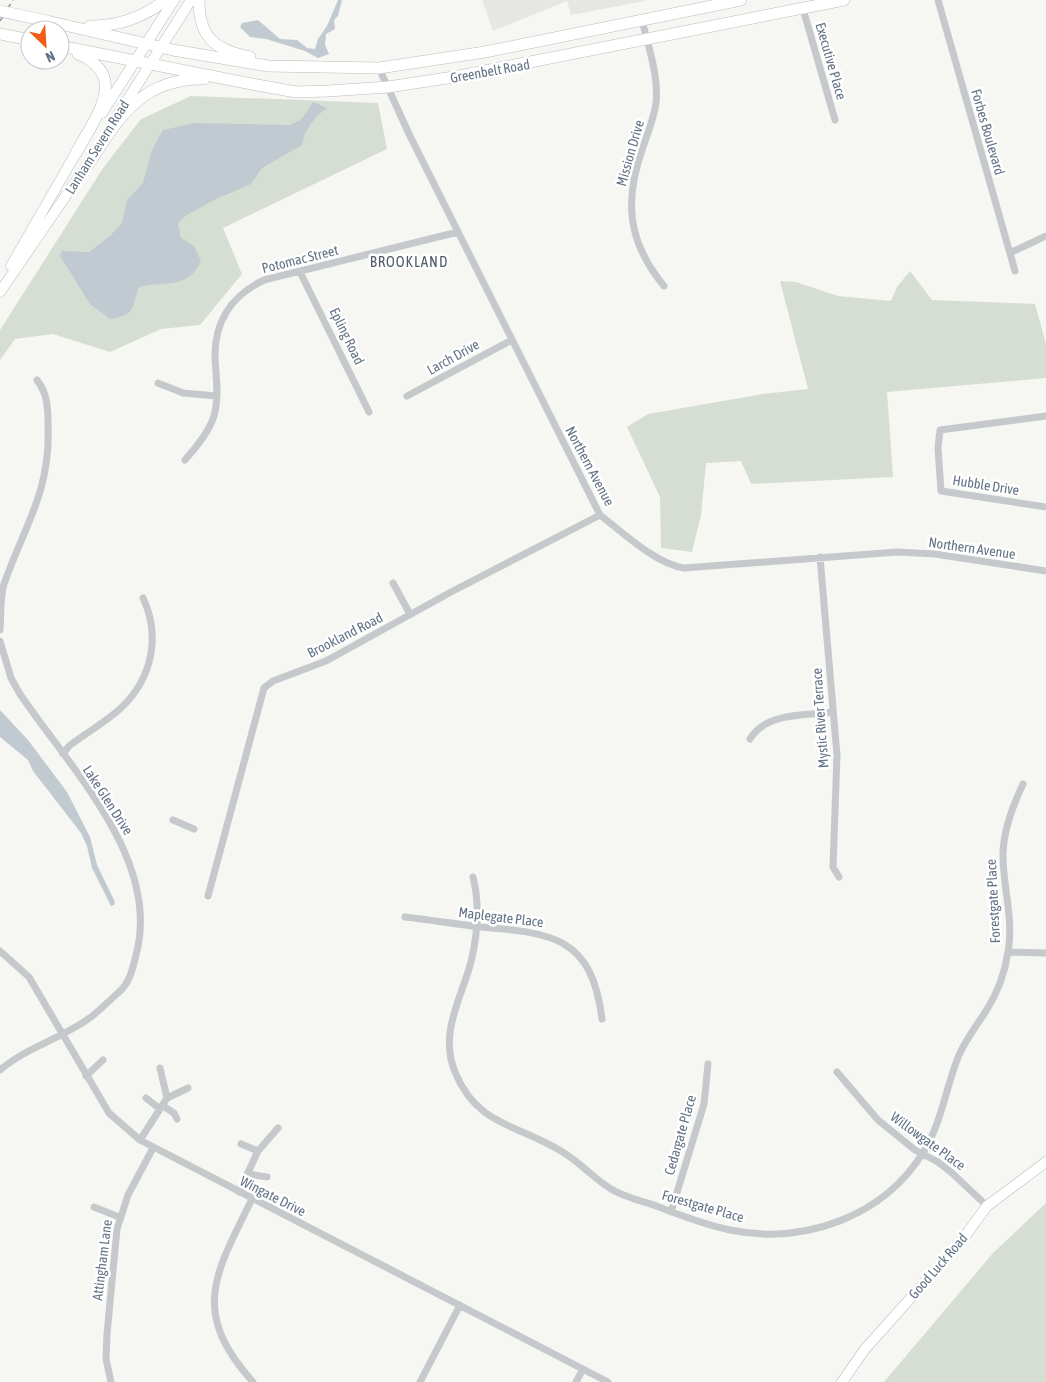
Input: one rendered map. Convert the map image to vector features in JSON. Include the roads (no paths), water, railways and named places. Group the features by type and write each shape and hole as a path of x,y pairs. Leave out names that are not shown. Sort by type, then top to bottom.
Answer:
{"main road":[{"path":"70,24 86,26 111,25 138,17 165,0"},
{"name":"Lanham Severn Road","path":"0,286 76,153 174,0"},
{"name":"Lanham Severn Road","path":"0,292 88,164 191,0"},
{"path":"199,0 200,16 205,33 222,50 306,68"},
{"name":"Greenbelt Road","path":"70,26 161,48 268,66 379,68 476,54 741,0"},
{"name":"Greenbelt Road","path":"70,49 296,92 388,87 508,68 646,40 804,4 844,0"},
{"path":"0,11 42,20"},
{"path":"0,34 20,38"},
{"path":"70,51 96,64 107,83 104,99 76,153"},
{"path":"88,164 126,111 142,96 160,86 177,81 197,79 215,79 257,86"},
{"name":"Good Luck Road","path":"842,1382 865,1349 960,1243 987,1206 1046,1162"}],"street":[{"name":"Forbes Boulevard","path":"938,0 1015,271"},
{"name":"Executive Place","path":"804,4 835,120"},
{"name":"Mission Drive","path":"642,20 655,79 656,102 632,182 630,204 639,245 650,268 664,286"},
{"name":"Northern Avenue","path":"379,68 409,134 600,515 665,563 675,566 880,553 935,554 1046,571"},
{"name":"Potomac Street","path":"185,460 202,438 215,413 215,347 224,316 234,299 264,280 458,232"},
{"path":"1010,253 1046,236"},
{"name":"Epling Road","path":"300,272 370,412"},
{"name":"Larch Drive","path":"408,396 512,340"},
{"path":"0,630 3,586 35,512 46,474 50,442 48,405 45,392 37,380"},
{"path":"158,383 183,392 216,396"},
{"name":"Hubble Drive","path":"1046,416 940,430 938,448 941,490 1046,507"},
{"name":"Brookland Road","path":"208,896 264,688 273,681 326,661 410,614 600,515"},
{"name":"Mystic River Terrace","path":"820,557 837,755 833,867 839,877"},
{"path":"393,583 410,614"},
{"path":"63,754 69,746 122,707 144,677 150,660 153,637 151,618 143,598"},
{"name":"Lake Glen Drive","path":"0,641 16,686 124,846 137,888 139,914 138,949 129,979 120,991 90,1017 62,1034 20,1054 0,1070"},
{"path":"750,739 756,729 773,720 833,712"},
{"name":"Forestgate Place","path":"473,877 478,905 477,926 470,964 453,1013 448,1042 451,1059 466,1094 485,1114 561,1150 583,1165 613,1190 671,1212 724,1228 746,1232 776,1234 826,1227 869,1207 906,1176 923,1154 938,1122 959,1054 994,998 1008,952 1010,924 1003,851 1012,812 1023,784"},
{"path":"173,820 194,829"},
{"name":"Maplegate Place","path":"405,917 525,930 549,935 570,947 579,956 594,978 598,989 602,1019"},
{"name":"Wingate Drive","path":"0,951 29,977 108,1113 140,1140 608,1382"},
{"path":"1008,952 1046,953"},
{"path":"86,1076 104,1060"},
{"name":"Cedargate Place","path":"671,1212 704,1104 708,1064"},
{"path":"160,1068 167,1098"},
{"name":"Willowgate Place","path":"837,1072 878,1120 952,1173 987,1206"},
{"path":"140,1140 167,1098 188,1088"},
{"path":"146,1098 174,1112 177,1119"},
{"path":"239,1192 258,1151 278,1128"},
{"path":"241,1144 258,1151"},
{"name":"Attingham Lane","path":"111,1382 106,1359 114,1246 120,1217 153,1148"},
{"path":"247,1174 267,1177"},
{"path":"252,1199 222,1257 214,1289 215,1314 222,1336 239,1367 252,1382"},
{"path":"94,1207 120,1217"},
{"path":"420,1382 460,1305"},
{"path":"576,1382 583,1369"}],"railway":[{"path":"0,21 13,0"}],"district":[{"name":"BROOKLAND","path":"409,261"}]}
